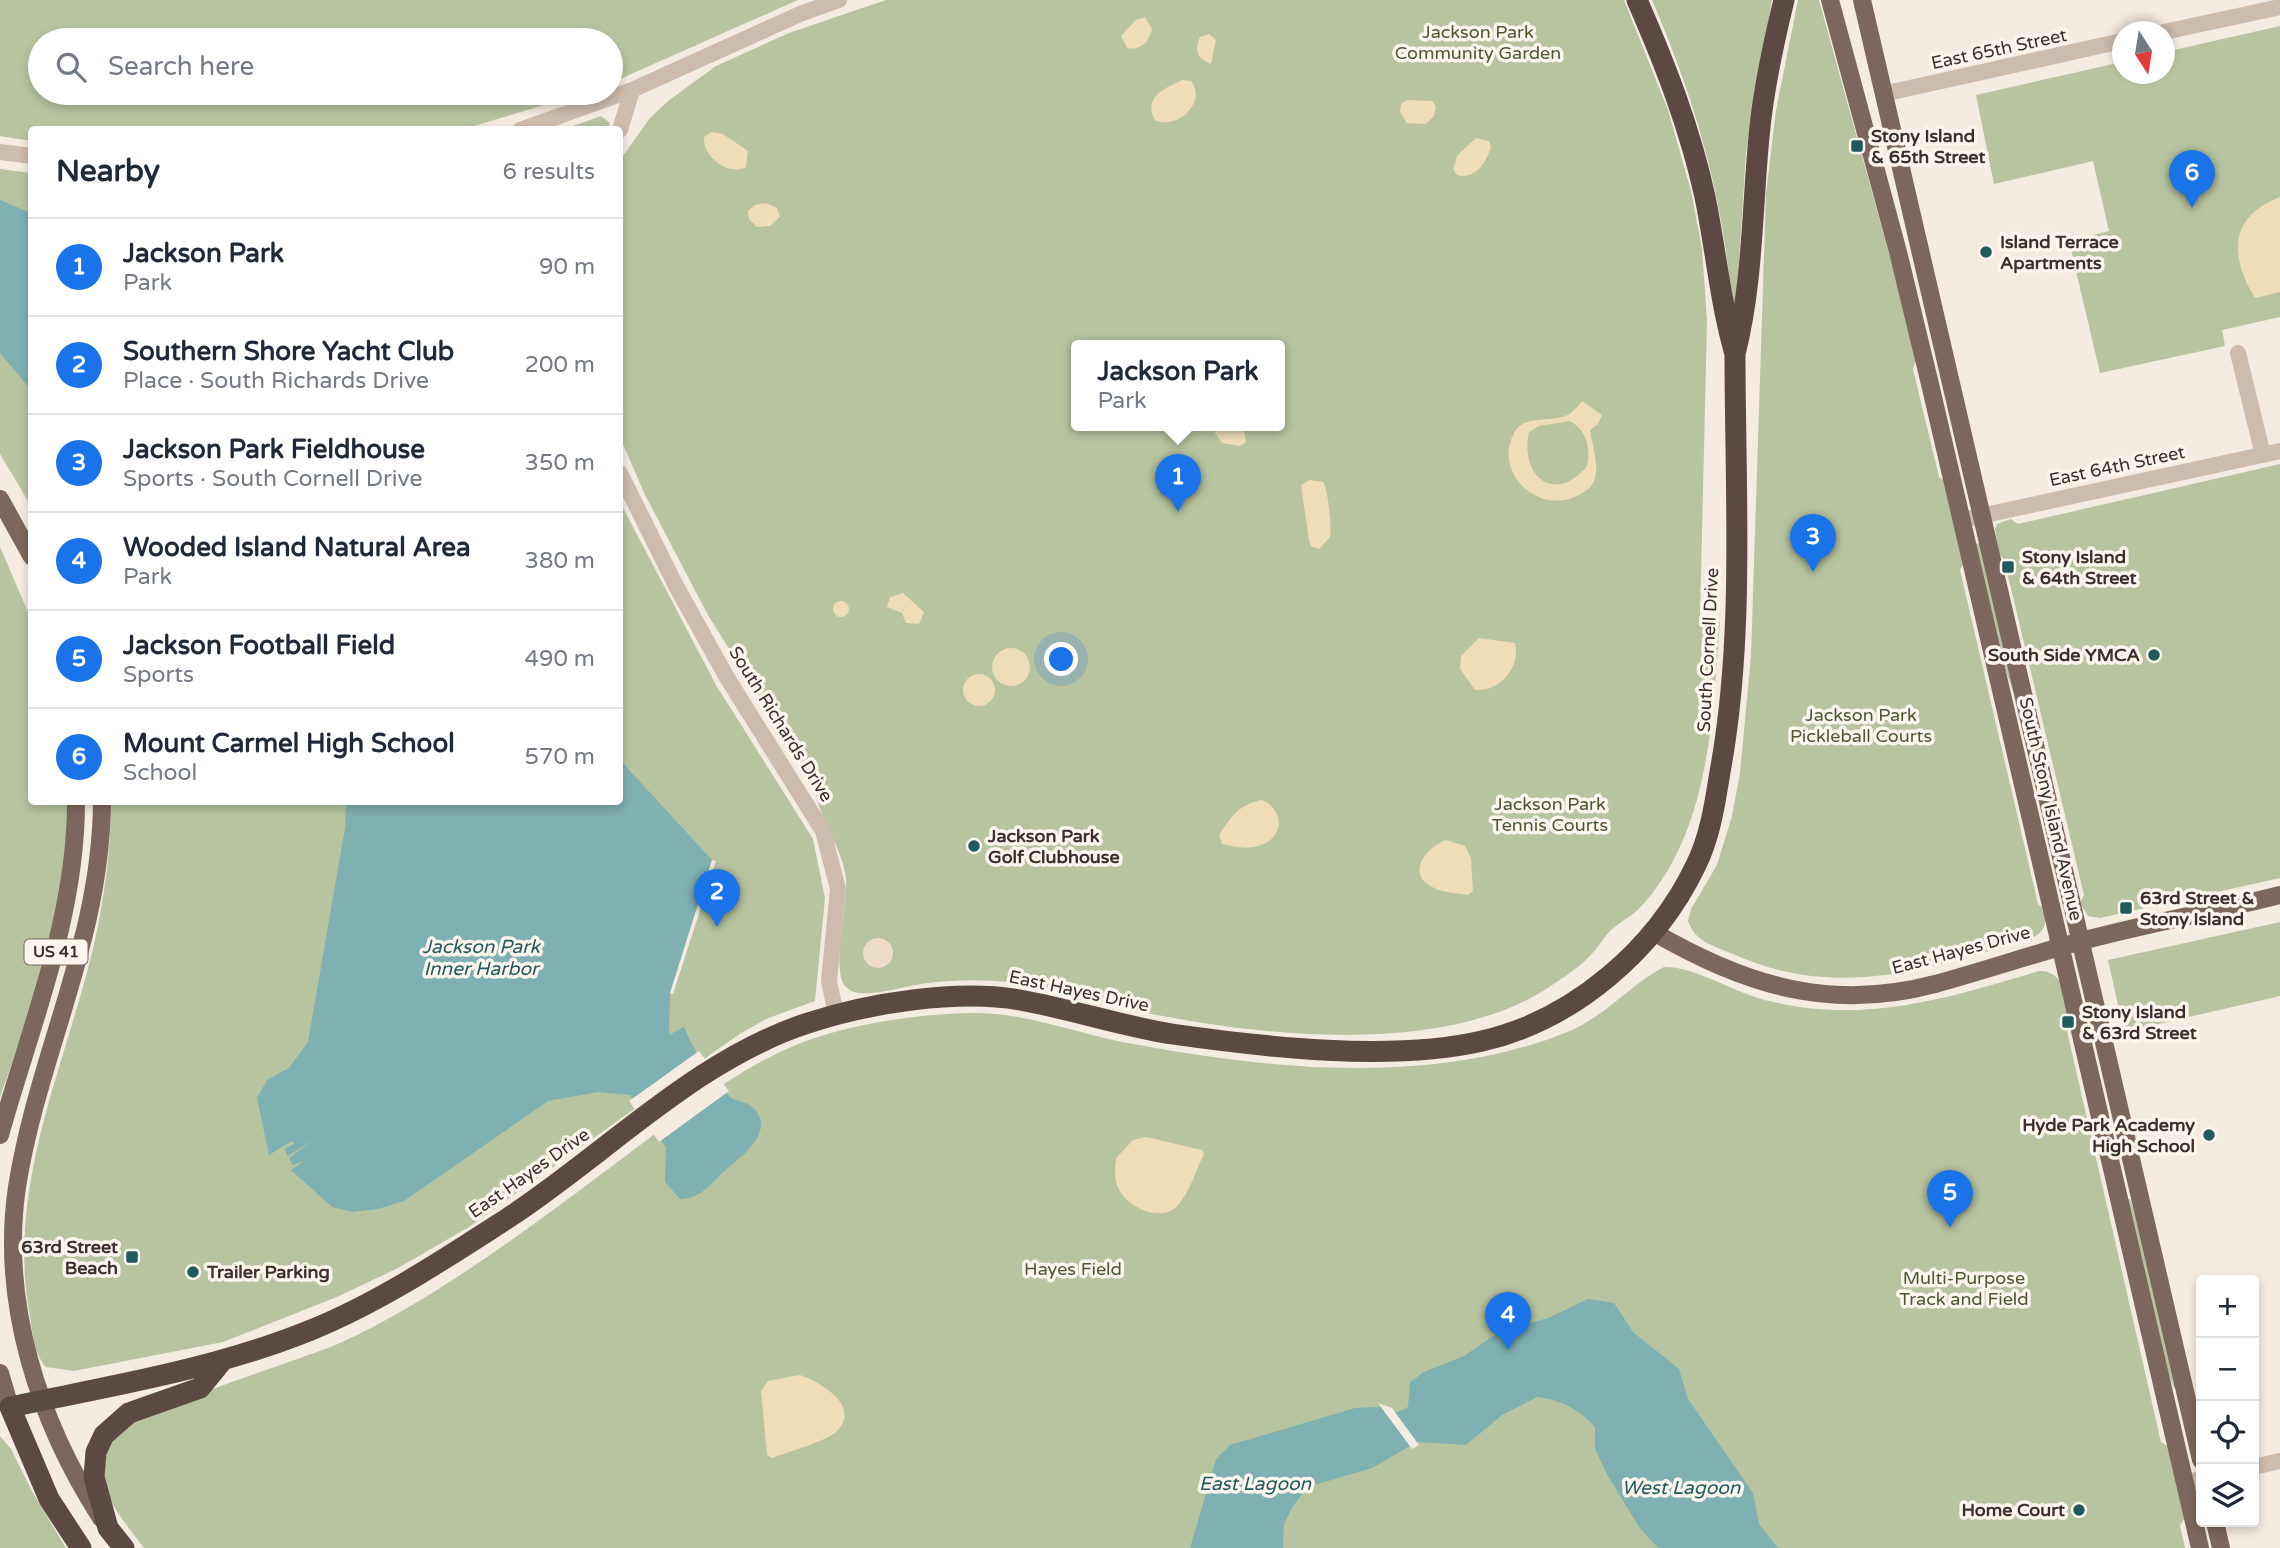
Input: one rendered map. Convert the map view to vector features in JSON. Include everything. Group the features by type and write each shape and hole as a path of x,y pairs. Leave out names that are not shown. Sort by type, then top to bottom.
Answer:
{"highway":[{"name":"South Cornell Drive","path":"1637,0 1665,65 1690,138 1710,223 1722,310 1735,354"},
{"name":"South Cornell Drive","path":"1655,933 1697,863 1708,832 1727,734 1734,635 1735,354 1746,310 1759,133 1770,57 1784,0"},
{"name":"East Hayes Drive","path":"10,1407 222,1361 314,1329 379,1297 512,1215 725,1060 782,1031 836,1015 947,998 997,997 1142,1029 1262,1046 1359,1050 1476,1043 1513,1032 1554,1013 1605,980 1655,933"},
{"path":"108,1528 94,1477 96,1452 104,1435 129,1413 200,1388 222,1361"},
{"path":"10,1407 49,1499 81,1548"},
{"name":"US 41","path":"108,1528 124,1548"}],"main road":[{"name":"South Stony Island Avenue","path":"1830,0 1898,252 2061,947 2193,1481 2200,1548"},
{"name":"South Stony Island Avenue","path":"1862,0 2196,1438"},
{"path":"0,499 28,550"},
{"name":"US 41","path":"0,1135 58,945 74,862 76,805"},
{"name":"US 41","path":"102,805 92,913 33,1117 17,1188 13,1236 20,1319 40,1401 83,1491 108,1528"},
{"name":"East Hayes Drive","path":"1655,933 1708,963 1759,982 1844,995 1883,993 1933,985 2081,941 2280,895"},
{"path":"0,1373 10,1407"},
{"path":"2216,1527 2221,1548"}],"street":[{"path":"623,93 800,14 839,0"},
{"path":"2175,30 2280,7"},
{"name":"East 65th Street","path":"1884,94 2112,43"},
{"path":"621,126 632,90"},
{"path":"531,126 590,105"},
{"path":"0,152 28,156"},
{"path":"2238,353 2263,455"},
{"name":"East 64th Street","path":"1962,520 2280,451"},
{"name":"South Richards Drive","path":"623,478 675,584 726,676 823,831 838,889 829,981 836,1015"},
{"path":"2259,1466 2280,1461"}],"green space":[{"path":"0,0 798,0 623,78 623,28 28,28 28,105 544,105 474,126 28,126 28,141 0,136"},
{"path":"886,0 1624,0 1668,110 1691,191 1702,249 1707,321 1700,619 1720,621 1710,731 1696,804 1684,839 1667,871 1646,901 1611,930 1584,962 1543,991 1500,1012 1452,1025 1400,1033 1347,1035 1239,1028 1127,1009 1011,982 947,981 866,993 854,992 844,985 840,950 846,878 840,854 819,806 815,787 708,615 644,493 623,444 623,156 650,118 668,101 716,66 789,33"},
{"path":"1652,0 1772,0 1746,153 1736,309 1732,309 1722,228 1706,151 1682,76"},
{"name":"Jackson Park Pickleball Courts","path":"1798,0 1819,0 1917,355 1913,369 1939,477 1946,482 1964,562 1960,570 2038,904 2044,909 2045,915 2042,931 2030,939 1918,969 1846,978 1809,976 1772,968 1733,954 1700,939 1688,921 1691,909 1717,865 1732,816 1740,773 1751,656 1766,194 1776,110"},
{"path":"2280,26 2280,317 2222,330 2225,346 2100,373 2069,241 2109,231 2093,161 1994,184 1976,95 2112,64 2112,84 2175,84 2175,50"},
{"path":"601,116 610,123 608,126 573,126"},
{"path":"0,169 28,173 28,501 0,454"},
{"name":"South Side YMCA","path":"2280,464 2280,878 2100,918 2088,916 2080,903 2084,895 2004,559 1999,555 1995,529 1997,524 2011,519 2018,524"},
{"path":"623,508 716,685 813,839 825,898 815,1001 766,1019 738,1035 469,1227 398,1268 337,1297 223,1342 74,1371 46,1367 36,1350 33,1337 25,1269 31,1176 41,1131 93,949 104,894 111,805 623,805"},
{"path":"1981,543 2016,693 2014,694 2004,666 1975,544"},
{"path":"0,547 28,612 28,805 68,805 66,840 55,915 36,988 0,1097"},
{"path":"2280,922 2280,996 2124,1032 2108,960"},
{"path":"1664,967 1701,975 1765,1000 1836,1010 1870,1009 1937,999 2039,971 2055,976 2066,998 2071,1024 2067,1031 2161,1442 2169,1447 2185,1517 2180,1526 2185,1548 144,1548 108,1495 102,1467 105,1452 113,1436 125,1426 181,1401 340,1343 413,1305 486,1258 725,1083 768,1058 812,1039 884,1021 979,1013 1015,1017 1122,1042 1232,1060 1345,1068 1402,1067 1458,1061 1512,1050 1565,1033 1604,1011"},
{"path":"2127,1199 2130,1199 2139,1227 2176,1387 2174,1388 2164,1362"},
{"path":"0,1436 11,1449 33,1493 66,1548 0,1548"}],"sand":[{"path":"1145,17 1152,29 1149,38 1140,47 1127,48 1121,36 1136,20"},
{"path":"1209,34 1216,40 1211,64 1200,57 1197,50 1200,37"},
{"path":"1183,80 1191,81 1195,89 1196,98 1193,105 1187,113 1172,122 1155,120 1152,105 1158,94"},
{"path":"1406,100 1432,101 1436,106 1434,116 1426,124 1407,123 1400,112 1401,104"},
{"path":"711,132 723,134 748,151 746,167 724,167 712,157 704,144 704,137"},
{"path":"1476,138 1489,141 1491,147 1486,159 1474,173 1457,175 1453,169 1457,156"},
{"path":"2280,197 2280,292 2255,298 2241,268 2239,240 2251,215 2263,205"},
{"path":"766,203 777,208 780,217 770,226 757,227 749,219 748,211 755,205"},
{"path":"1582,401 1602,415 1598,424 1590,430 1596,464 1592,486 1572,498 1558,501 1544,499 1521,485 1514,474 1509,461 1509,448 1514,433 1524,423 1568,415","holes":["1570,421 1586,440 1587,466 1575,478 1563,483 1552,484 1543,480 1529,462 1529,432 1539,426"]},
{"path":"1244,431 1246,442 1240,446 1222,443 1215,433"},
{"path":"1310,480 1323,482 1329,508 1330,537 1319,549 1311,546 1309,540 1301,485"},
{"path":"903,593 924,612 919,624 906,623 902,613 887,607 890,597"},
{"path":"841,601 849,609 841,617 833,609"},
{"path":"1479,638 1515,643 1516,652 1515,661 1506,677 1500,683 1484,690 1475,690 1460,669 1461,656"},
{"path":"1011,648 1025,653 1030,667 1025,681 1011,686 997,681 992,667 997,653"},
{"path":"979,674 991,678 995,690 991,702 979,706 967,702 963,690 967,678"},
{"path":"1262,800 1269,804 1278,816 1275,835 1269,841 1252,847 1222,844 1219,835 1232,817 1241,808"},
{"path":"1446,840 1465,846 1471,858 1473,891 1468,895 1438,890 1425,883 1421,876 1421,862 1425,855"},
{"path":"1146,1137 1202,1150 1204,1154 1183,1199 1172,1210 1164,1213 1145,1211 1135,1206 1121,1193 1116,1182 1116,1158 1133,1140"},
{"path":"800,1375 835,1396 844,1412 843,1421 837,1431 825,1439 772,1458 767,1455 761,1391 768,1381"}],"shaded area":[{"path":"878,938 889,942 893,953 889,964 878,968 867,964 863,953 867,942"}],"water":[{"path":"0,200 28,212 28,386 0,353"},
{"name":"Jackson Park Inner Harbor","path":"623,763 712,860 670,993 669,1035 684,1027 698,1054 721,1087 730,1097 752,1107 759,1115 760,1133 749,1149 707,1188 695,1196 680,1199 665,1182 666,1147 630,1095 598,1092 548,1101 404,1201 378,1209 353,1212 332,1207 291,1170 304,1161 293,1165 289,1158 315,1139 288,1156 284,1149 294,1144 292,1141 269,1155 257,1098 267,1080 289,1068 308,1042 345,828 346,805 623,805"},
{"name":"West Lagoon","path":"1588,1299 1614,1303 1633,1332 1679,1369 1688,1399 1753,1493 1759,1524 1778,1548 1658,1548 1639,1527 1608,1476 1595,1449 1595,1427 1569,1406 1537,1397 1502,1415 1466,1445 1417,1442 1372,1468 1308,1487 1293,1506 1284,1524 1283,1548 1190,1548 1216,1459 1230,1445 1355,1408 1380,1407 1396,1413 1408,1407 1410,1382 1424,1372 1464,1356 1499,1332 1548,1318"}],"pier":[{"path":"712,860 716,861 673,994 670,993"},
{"path":"699,1051 729,1091 659,1142 629,1101"},
{"path":"1378,1403 1392,1408 1419,1445 1412,1449"}],"place":[{"name":"Stony Island & 65th Street","path":"1857,146"},
{"name":"Mount Carmel High School","path":"2192,208"},
{"name":"Island Terrace Apartments","path":"1986,252"},
{"name":"Jackson Park","path":"1178,512"},
{"name":"Stony Island & 64th Street","path":"2008,567"},
{"name":"Jackson Park Fieldhouse","path":"1813,572"},
{"name":"South Side YMCA","path":"2154,655"},
{"name":"Jackson Park Golf Clubhouse","path":"974,846"},
{"name":"63rd Street & Stony Island","path":"2126,908"},
{"name":"Southern Shore Yacht Club","path":"717,927"},
{"name":"Stony Island & 63rd Street","path":"2068,1022"},
{"name":"Hyde Park Academy High School","path":"2209,1135"},
{"name":"Jackson Football Field","path":"1950,1228"},
{"name":"63rd Street Beach","path":"132,1257"},
{"name":"Trailer Parking","path":"193,1272"},
{"name":"Wooded Island Natural Area","path":"1508,1350"},
{"name":"Home Court","path":"2079,1510"}],"park label":[{"name":"Jackson Park Community Garden","path":"1478,42"},
{"name":"Jackson Park Tennis Courts","path":"1550,814"},
{"name":"Hayes Field","path":"1073,1269"},
{"name":"Multi-Purpose Track and Field","path":"1964,1288"}],"water label":[{"name":"East Lagoon","path":"1255,1484"}]}
